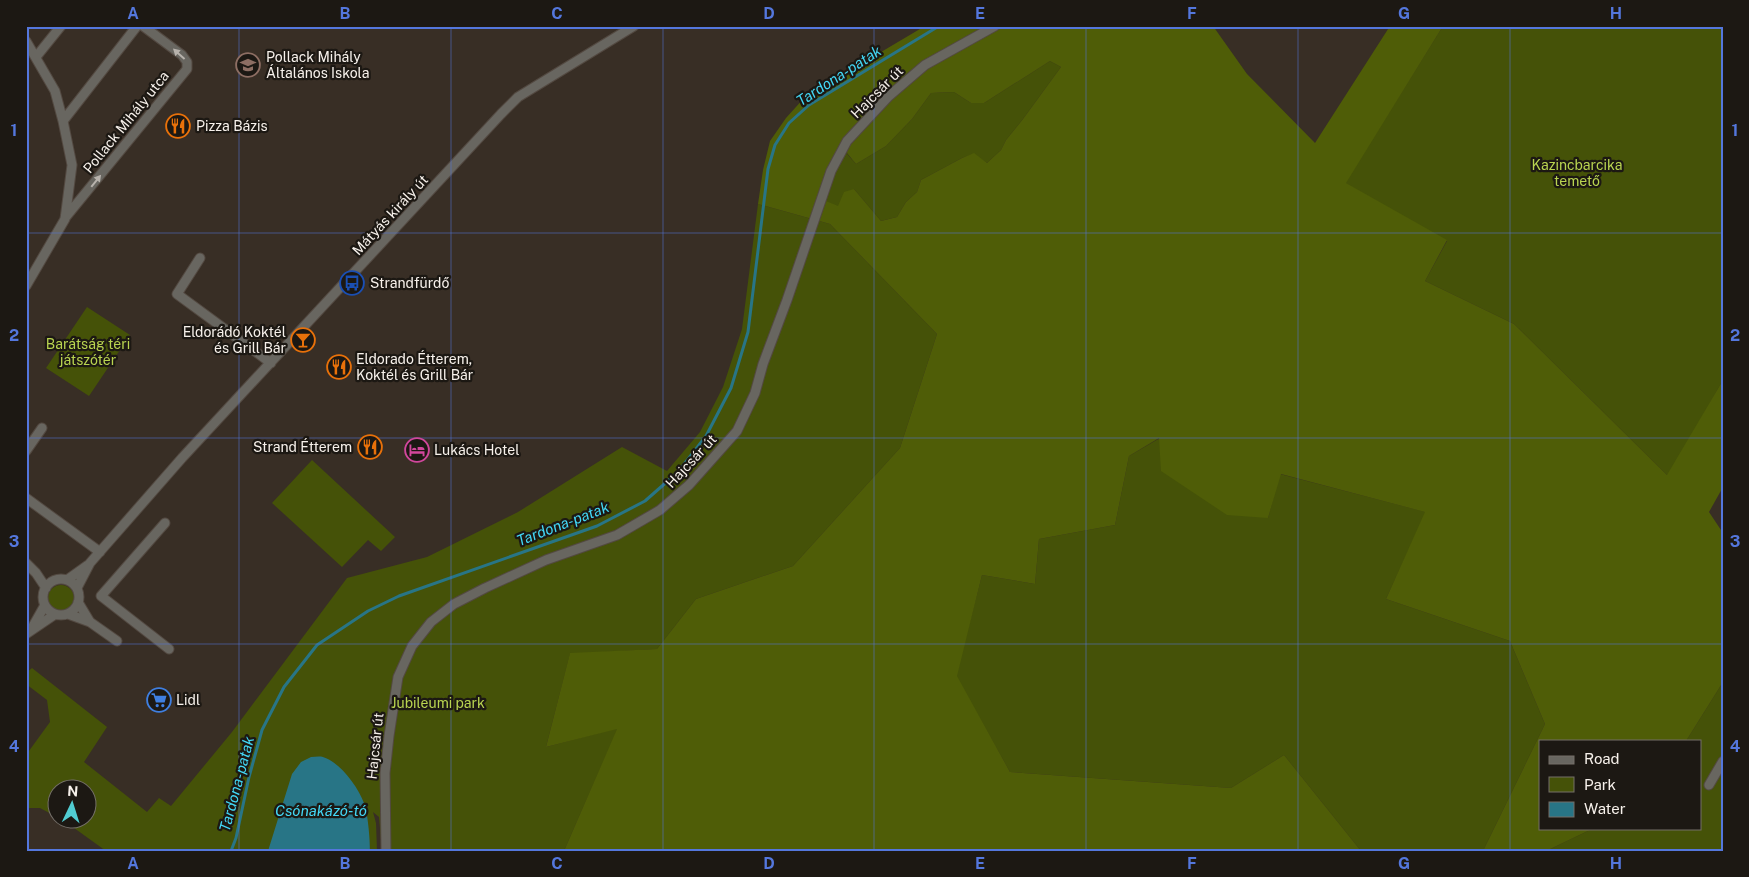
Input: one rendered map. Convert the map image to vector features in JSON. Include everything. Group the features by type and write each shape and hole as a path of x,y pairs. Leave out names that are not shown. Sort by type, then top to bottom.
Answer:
{"street":[{"path":"36,57 61,26"},
{"path":"63,121 137,26"},
{"name":"Pollack Mihály utca","path":"26,286 65,219 187,69 187,62 182,55 143,26"},
{"name":"Mátyás király út","path":"77,588 90,563 182,458 518,97 622,30 634,26"},
{"name":"Hajcsár út","path":"386,851 385,773 390,727 398,677 412,646 431,622 454,604 538,564 617,535 660,510 689,485 737,430 755,393 763,364 831,171 847,141 889,96 925,66 995,26"},
{"name":"Pollack Mihály utca","path":"26,41 55,91 63,121 72,165 65,219"},
{"path":"200,258 177,294 271,363"},
{"path":"26,451 42,428"},
{"path":"26,498 100,552"},
{"path":"165,523 101,596 169,649"},
{"path":"26,563 36,573 56,582 77,588 78,602 90,622"},
{"name":"Mátyás király út","path":"56,582 90,563"},
{"path":"56,582 43,595 48,609 63,616 68,614 78,602"},
{"path":"28,632 48,609"},
{"path":"28,632 48,609"},
{"path":"68,614 90,622 117,641"},
{"path":"1709,785 1723,760"}],"green space":[{"path":"925,26 1213,26 1247,74 1315,143 1390,26 1443,26 1346,183 1447,240 1425,281 1514,324 1667,475 1723,380 1723,487 1709,512 1723,533 1723,682 1687,740 1539,740 1539,830 1590,830 1546,851 1483,851 1545,724 1510,641 1386,599 1425,512 1281,474 1268,518 1227,515 1161,471 1159,438 1129,456 1115,525 1039,539 1035,584 982,575 957,676 1010,772 1231,788 1284,755 1361,851 564,851 617,729 546,747 570,653 657,649 696,599 793,566 900,448 937,334 830,224 758,204 770,141 786,118 805,97","holes":["1050,61 1061,67 1006,140 1001,150 987,163 974,153 921,180 917,192 906,202 897,217 881,221 854,189 844,192 838,206 819,198 842,147 856,164 886,146 912,119 931,93 954,92 971,103 984,103"]},
{"name":"Kazincbarcika temető","path":"1443,26 1723,26 1723,380 1668,476 1514,324 1425,281 1447,241 1345,183"},
{"path":"1050,61 1061,67 1006,140 1001,150 987,163 973,154 921,180 917,192 906,202 897,217 881,221 854,189 838,207 819,198 841,147 856,164 886,146 912,119 931,93 954,92 971,103 984,103"},
{"name":"Jubileumi park","path":"758,204 830,224 937,334 900,448 793,566 696,599 657,649 570,654 546,747 618,728 564,851 382,851 379,817 373,812 376,823 377,851 370,851 365,804 323,757 311,757 268,851 106,851 77,830 98,830 98,780 48,780 48,812 40,808 26,808 26,755 50,722 47,700 26,684 26,673 32,668 107,727 84,762 147,812 159,798 171,806 232,732 347,578 427,557 518,512 622,447 667,471 700,432 723,387 742,329"},
{"name":"Barátság téri játszótér","path":"87,307 130,335 89,396 46,368"},
{"path":"1160,438 1268,518 1280,474 1426,512 1386,599 1510,641 1545,724 1483,851 1361,851 1284,755 1231,788 1010,772 956,676 982,575 1035,584 1039,539 1115,525 1129,456"},
{"path":"312,460 395,537 381,551 368,540 342,567 272,503"},
{"path":"61,585 70,589 74,598 70,607 61,611 52,607 48,598 52,589"},
{"path":"1723,682 1723,851 1546,851 1590,830 1702,830 1702,740 1687,740"}],"water":[{"name":"Csónakázó-tó","path":"311,757 323,757 336,764 348,776 357,790 367,813 370,851 268,851 292,774 301,762"}],"waterway":[{"name":"Tardona-patak","path":"231,851 236,838 249,777 262,730 284,687 317,645 368,611 399,596 597,526 645,501 678,472 706,436 731,388 748,332 768,169 775,145 789,123 809,105 939,26"}],"place":[{"name":"Pollack Mihály Általános Iskola","path":"248,65"},
{"name":"Pizza Bázis","path":"178,126"},
{"name":"Strandfürdő","path":"352,283"},
{"name":"Eldorádó Koktél és Grill Bár","path":"303,340"},
{"name":"Eldorado Étterem, Koktél és Grill Bár","path":"339,367"},
{"name":"Strand Étterem","path":"370,447"},
{"name":"Lukács Hotel","path":"417,450"},
{"name":"Lidl","path":"159,700"}]}
